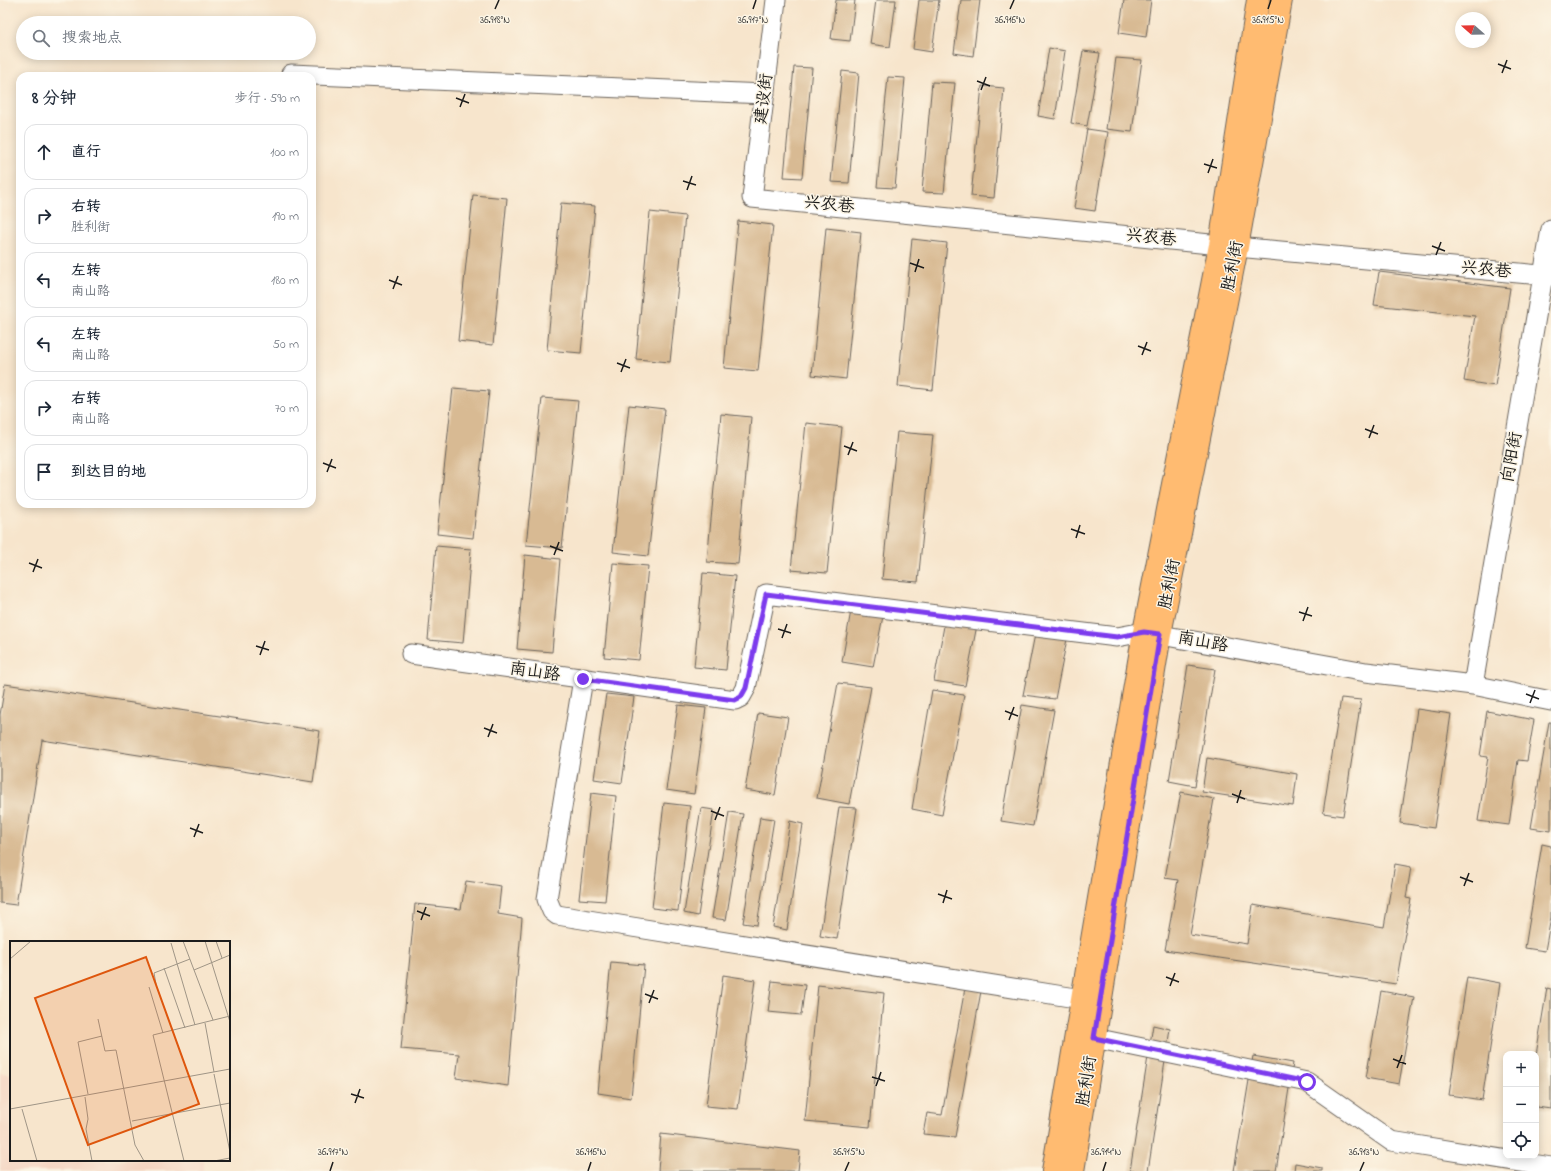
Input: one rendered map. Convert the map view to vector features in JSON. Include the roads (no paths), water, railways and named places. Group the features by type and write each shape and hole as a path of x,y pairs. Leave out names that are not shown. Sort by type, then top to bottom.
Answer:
{"main road":[{"name":"胜利街","path":"1228,246 1258,0"},
{"name":"胜利街","path":"1054,1171 1082,999 1152,633 1228,246 1281,0"},
{"name":"胜利街","path":"1073,1171 1094,1038 1152,633"}],"street":[{"name":"建设街","path":"752,198 776,0"},
{"path":"316,75 764,94"},
{"name":"兴农巷","path":"752,198 1228,246 1547,275"},
{"name":"向阳街","path":"1473,685 1547,275 1551,229"},
{"name":"南山路","path":"411,654 735,700 741,697 746,688 766,594 1117,637 1152,633 1366,672 1473,685 1551,701"},
{"path":"583,679 547,900 552,911 558,915 1082,999"},
{"path":"1094,1038 1307,1082 1391,1141 1551,1167"}]}
